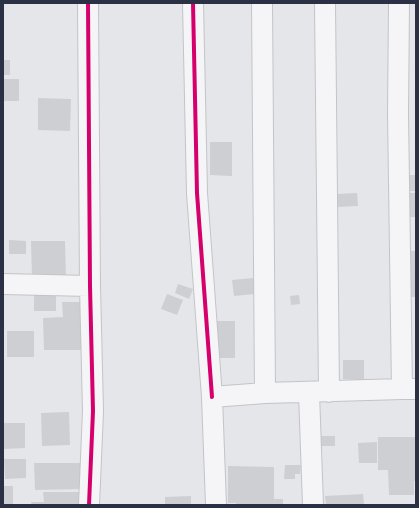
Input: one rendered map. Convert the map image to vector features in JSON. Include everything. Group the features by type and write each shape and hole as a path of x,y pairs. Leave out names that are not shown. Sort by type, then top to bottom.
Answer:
{"street":[{"path":"88,3 90,286 93,411 89,505"},
{"path":"193,3 197,193 212,396 216,505"},
{"path":"262,3 265,393"},
{"path":"325,3 329,392"},
{"path":"212,396 409,389 398,114 399,3"},
{"path":"3,284 90,286"},
{"path":"309,393 313,505"}],"building":[{"path":"3,60 10,60 10,75 3,75"},
{"path":"3,79 19,79 19,101 3,101"},
{"path":"38,98 71,99 70,131 38,130"},
{"path":"210,142 232,142 232,176 210,175"},
{"path":"407,175 416,175 416,191 408,191"},
{"path":"357,193 358,206 337,207 337,194"},
{"path":"409,193 416,193 416,217 410,217"},
{"path":"9,240 26,241 26,254 9,254"},
{"path":"31,241 65,241 66,278 32,278"},
{"path":"407,251 416,251 416,297 409,297"},
{"path":"253,278 255,294 234,296 232,280"},
{"path":"178,284 193,289 189,299 175,293"},
{"path":"34,293 56,293 56,311 34,311"},
{"path":"167,294 183,300 177,315 161,309"},
{"path":"299,295 300,304 291,305 290,296"},
{"path":"62,302 81,302 82,350 44,350 43,318 63,317"},
{"path":"209,321 235,321 235,358 209,358"},
{"path":"7,331 34,331 34,357 7,357"},
{"path":"343,360 364,360 364,380 343,379"},
{"path":"69,412 70,445 42,446 41,413"},
{"path":"3,423 25,423 25,448 3,449"},
{"path":"317,436 335,436 335,446 317,446"},
{"path":"378,437 416,437 416,481 414,481 414,495 389,495 388,470 378,470"},
{"path":"377,442 377,463 359,463 358,443"},
{"path":"4,459 26,459 26,478 5,479"},
{"path":"34,463 81,463 82,489 35,490"},
{"path":"285,465 301,465 300,474 295,474 295,479 284,479"},
{"path":"228,466 274,467 274,499 283,499 283,505 236,505 236,503 228,503"},
{"path":"3,486 13,486 13,505 3,505"},
{"path":"43,492 82,492 82,505 32,505 31,502 44,502"},
{"path":"363,494 364,505 326,505 325,496"},
{"path":"191,496 191,505 165,505 165,497"}],"cycle path":[{"path":"88,3 90,286 93,411 89,505"},
{"path":"193,3 197,193 212,397"}]}
